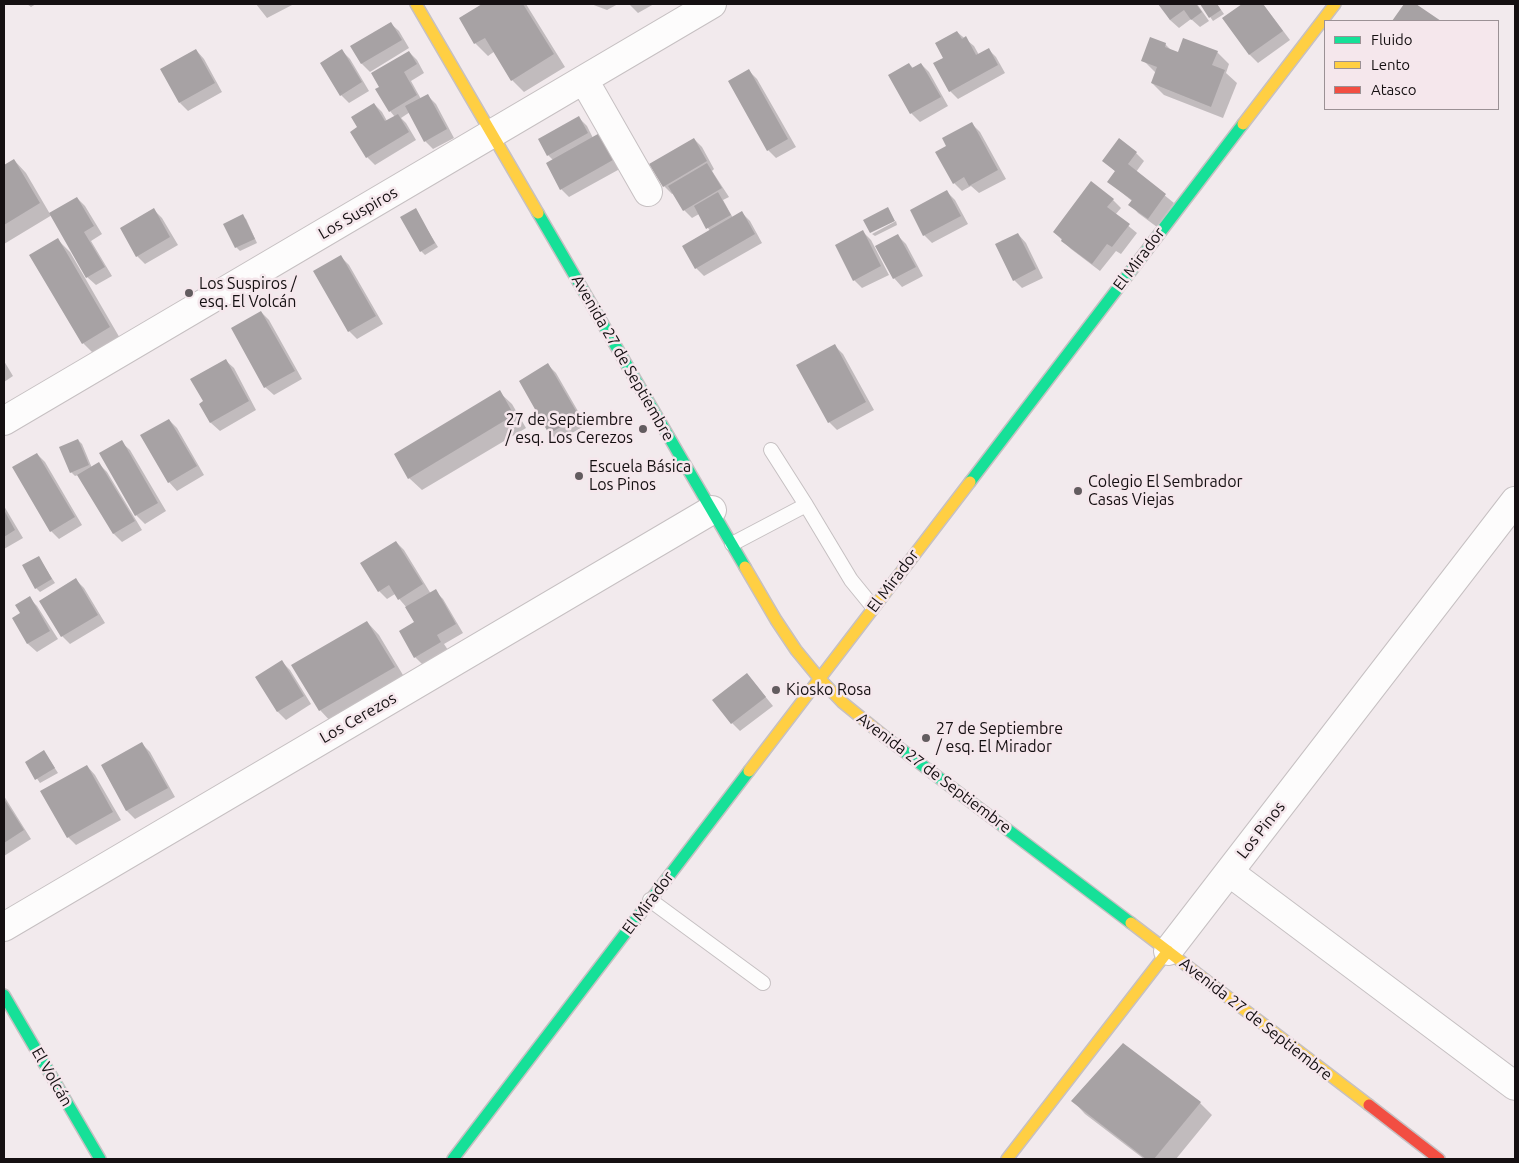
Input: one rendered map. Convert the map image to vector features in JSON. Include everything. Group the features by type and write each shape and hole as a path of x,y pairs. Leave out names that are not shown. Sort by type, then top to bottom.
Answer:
{"street":[{"name":"Avenida 27 de Septiembre","path":"416,4 776,620 796,650 819,678 842,702 866,722 1439,1159"},
{"name":"Los Suspiros","path":"4,422 712,4"},
{"name":"El Mirador","path":"453,1159 1335,4"},
{"path":"584,80 648,192"},
{"name":"Los Pinos","path":"1007,1159 1515,501"},
{"name":"Los Cerezos","path":"4,927 712,510"},
{"path":"1229,872 1515,1086"},
{"name":"El Volcán","path":"4,995 100,1159"}],"lane":[{"path":"770,450 851,580 873,608"},
{"path":"732,544 806,505"},
{"path":"650,900 763,983"}],"building":[{"path":"482,4 523,4 554,54 511,81 485,38 474,44 459,18"},
{"path":"1158,4 1196,4 1202,12 1191,20 1184,10 1170,20"},
{"path":"1200,4 1217,4 1221,10 1209,18"},
{"path":"1242,4 1263,4 1283,31 1249,55 1222,18"},
{"path":"1404,4 1416,4 1440,20 1393,20"},
{"path":"391,22 402,40 361,64 350,46"},
{"path":"957,31 962,39 966,36 976,55 989,48 998,65 949,92 933,63 943,58 935,43"},
{"path":"1150,37 1166,43 1165,47 1178,52 1183,38 1218,51 1212,65 1225,70 1211,107 1151,83 1157,67 1141,61"},
{"path":"196,49 215,83 179,103 160,69"},
{"path":"342,49 362,82 340,96 320,63"},
{"path":"409,51 417,64 404,72 417,95 389,112 375,89 379,87 371,73"},
{"path":"909,63 912,68 921,63 941,97 910,114 888,75"},
{"path":"749,69 788,139 767,151 728,81"},
{"path":"428,94 447,129 424,142 405,106"},
{"path":"374,103 385,121 398,114 409,132 366,158 350,132 357,127 351,117"},
{"path":"579,116 588,133 547,156 538,139"},
{"path":"972,122 998,170 969,186 964,177 953,184 935,152 946,146 942,138"},
{"path":"605,130 620,156 560,190 546,163"},
{"path":"694,138 707,161 663,187 649,164"},
{"path":"1119,138 1137,152 1128,164 1166,194 1148,219 1128,205 1132,200 1107,182 1115,171 1102,161"},
{"path":"14,159 40,203 4,225 4,165"},
{"path":"707,163 722,188 683,211 668,186"},
{"path":"1091,181 1114,199 1107,207 1130,224 1112,247 1107,244 1092,264 1061,241 1062,239 1053,232"},
{"path":"947,190 961,216 923,236 910,210"},
{"path":"718,192 731,215 706,229 694,206"},
{"path":"77,197 94,226 84,232 105,267 86,278 49,213"},
{"path":"888,207 895,221 870,233 863,220"},
{"path":"154,208 170,237 136,257 120,228"},
{"path":"416,208 435,243 420,252 400,217"},
{"path":"742,211 755,234 695,269 682,246"},
{"path":"243,214 255,239 235,248 223,224"},
{"path":"863,230 881,266 853,281 835,245"},
{"path":"1018,233 1036,269 1013,281 995,244"},
{"path":"898,234 916,267 893,279 875,246"},
{"path":"58,238 110,327 82,344 29,255"},
{"path":"341,255 376,316 348,332 313,271"},
{"path":"261,311 295,371 264,388 231,328"},
{"path":"835,344 866,402 828,423 796,365"},
{"path":"226,359 249,401 210,423 199,404 203,401 190,379"},
{"path":"548,363 579,416 549,434 519,381"},
{"path":"500,390 514,415 408,479 394,454"},
{"path":"169,419 197,466 168,483 140,435"},
{"path":"78,439 89,465 70,473 59,447"},
{"path":"122,440 158,503 135,516 99,453"},
{"path":"37,453 75,517 50,532 12,467"},
{"path":"99,462 135,521 113,534 77,475"},
{"path":"4,510 15,530 4,537"},
{"path":"396,541 423,584 398,600 389,585 378,592 360,563"},
{"path":"39,556 52,579 35,589 22,565"},
{"path":"76,578 98,615 61,637 39,601"},
{"path":"436,589 456,624 437,635 441,642 414,658 399,631 414,622 405,607"},
{"path":"30,596 50,631 27,644 12,618 20,613 15,605"},
{"path":"367,621 395,667 319,711 291,665"},
{"path":"282,660 304,696 277,712 255,677"},
{"path":"747,673 766,697 731,724 712,700"},
{"path":"142,742 168,788 126,811 101,765"},
{"path":"44,750 55,768 35,780 25,762"},
{"path":"87,765 113,812 67,838 40,791"},
{"path":"4,799 24,830 4,843"},
{"path":"1123,1043 1201,1102 1154,1159 1146,1159 1071,1101"}],"traffic: fast":[{"path":"970,482 1243,124"},
{"path":"538,213 745,567"},
{"path":"885,737 1131,923"},
{"path":"453,1159 749,771"},
{"path":"4,995 100,1159"}],"traffic: slow":[{"path":"416,4 538,213"},
{"path":"1243,124 1335,4"},
{"path":"749,771 970,482"},
{"path":"745,567 776,620 796,650 819,678 842,702 885,737"},
{"path":"1131,923 1369,1105"},
{"path":"1007,1159 1168,951"}],"traffic: jam":[{"path":"1369,1105 1439,1159"}],"place":[{"name":"Los Suspiros / esq. El Volcán","path":"189,293"},
{"name":"27 de Septiembre / esq. Los Cerezos","path":"643,429"},
{"name":"Escuela Básica Los Pinos","path":"579,476"},
{"name":"Colegio El Sembrador Casas Viejas","path":"1078,491"},
{"name":"Kiosko Rosa","path":"776,690"},
{"name":"27 de Septiembre / esq. El Mirador","path":"926,738"}]}
